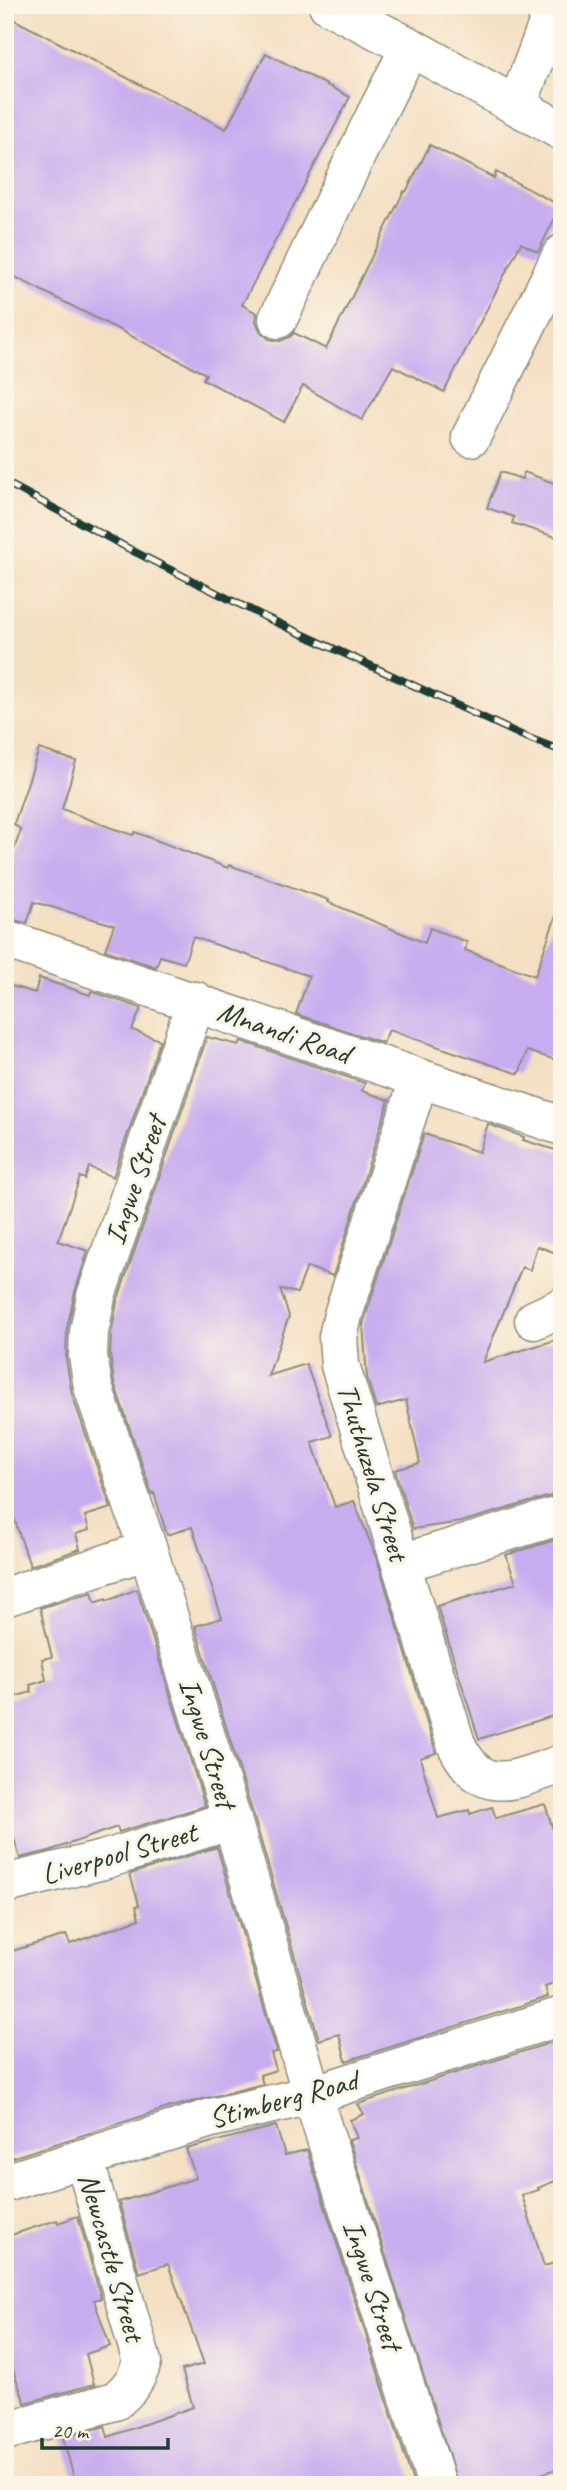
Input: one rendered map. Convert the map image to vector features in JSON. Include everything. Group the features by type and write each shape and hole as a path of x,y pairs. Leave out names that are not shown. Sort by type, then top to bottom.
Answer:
{"street":[{"path":"328,5 562,131"},
{"path":"517,106 555,5"},
{"path":"278,319 410,47"},
{"path":"471,437 562,254"},
{"name":"Mnandi Road","path":"5,939 562,1126"},
{"name":"Ingwe Street","path":"196,1001 96,1296 89,1332 88,1356 93,1387 148,1550 232,1820 312,2095 437,2485"},
{"name":"Thuthuzela Street","path":"419,1079 343,1315 338,1337 340,1365 456,1744 465,1763 487,1780 506,1781 562,1764"},
{"path":"402,1563 562,1515"},
{"path":"5,1597 148,1550"},
{"name":"Liverpool Street","path":"5,1884 103,1860 232,1820"},
{"name":"Stimberg Road","path":"5,2183 211,2118 312,2095 562,2016"},
{"name":"Newcastle Street","path":"5,2431 115,2401 126,2393 142,2362 84,2158"}],"building":[{"path":"5,15 226,129 266,53 350,97 242,305 257,313 256,321 260,331 269,339 280,341 294,333 326,349 404,191 406,192 430,145 494,178 496,172 561,206 538,252 521,243 444,392 393,366 362,420 303,386 284,422 203,379 206,374 5,272"},
{"path":"500,472 522,479 524,472 562,486 562,539 512,523 514,517 487,508"},
{"path":"39,749 76,761 62,809 133,835 135,832 228,868 229,865 329,900 328,902 425,943 430,928 467,942 465,950 535,976 557,913 562,914 562,1062 527,1051 519,1074 389,1030 383,1043 296,1014 309,976 193,937 184,963 160,956 156,967 105,950 114,925 34,902 27,923 5,918 5,874 21,830 14,824"},
{"path":"39,978 90,995 91,991 141,1008 132,1030 160,1040 113,1177 89,1167 85,1179 80,1177 58,1241 88,1251 67,1328 66,1359 72,1394 111,1508 85,1516 89,1530 76,1534 80,1549 30,1566 5,1491 5,984 35,993"},
{"path":"207,1037 239,1045 241,1041 365,1083 362,1091 389,1100 333,1276 307,1267 297,1293 280,1289 289,1316 268,1376 306,1364 332,1436 312,1442 335,1507 354,1501 378,1562 436,1753 420,1758 438,1818 469,1810 470,1814 492,1807 496,1818 545,1804 562,1859 562,1981 545,1987 548,1997 346,2061 339,2034 319,2040 195,1626 222,1618 192,1527 167,1535 114,1382 110,1355 117,1302"},
{"path":"488,1124 524,1137 523,1140 562,1152 562,1255 537,1246 530,1270 522,1267 483,1362 562,1338 562,1490 461,1522 413,1529 395,1470 420,1463 406,1400 376,1408 367,1378 363,1324 424,1134 479,1152"},
{"path":"561,1538 562,1713 479,1739 437,1606 516,1583 506,1555"},
{"path":"137,1589 205,1806 119,1832 117,1827 49,1851 20,1858 5,1811 5,1699 32,1692 30,1685 46,1680 42,1659 52,1657 40,1608 92,1592 95,1603 106,1599 107,1601"},
{"path":"217,1847 277,2052 271,2053 276,2070 260,2075 263,2084 171,2107 5,2160 5,1953 66,1935 70,1944 139,1919 136,1906 139,1905 130,1874"},
{"path":"559,2040 562,2049 562,2178 522,2195 544,2266 562,2261 562,2467 509,2485 458,2485 349,2140 357,2138 350,2120 364,2114 358,2104"},
{"path":"276,2126 285,2155 307,2150 414,2485 76,2485 63,2438 105,2426 108,2437 193,2407 182,2370 204,2364 168,2264 139,2273 119,2202 196,2178 186,2149"},
{"path":"78,2216 101,2298 94,2300 110,2346 86,2354 94,2384 25,2403 5,2348 5,2237"}],"railway":[{"path":"5,482 137,553 265,617 521,735 562,751"}]}
